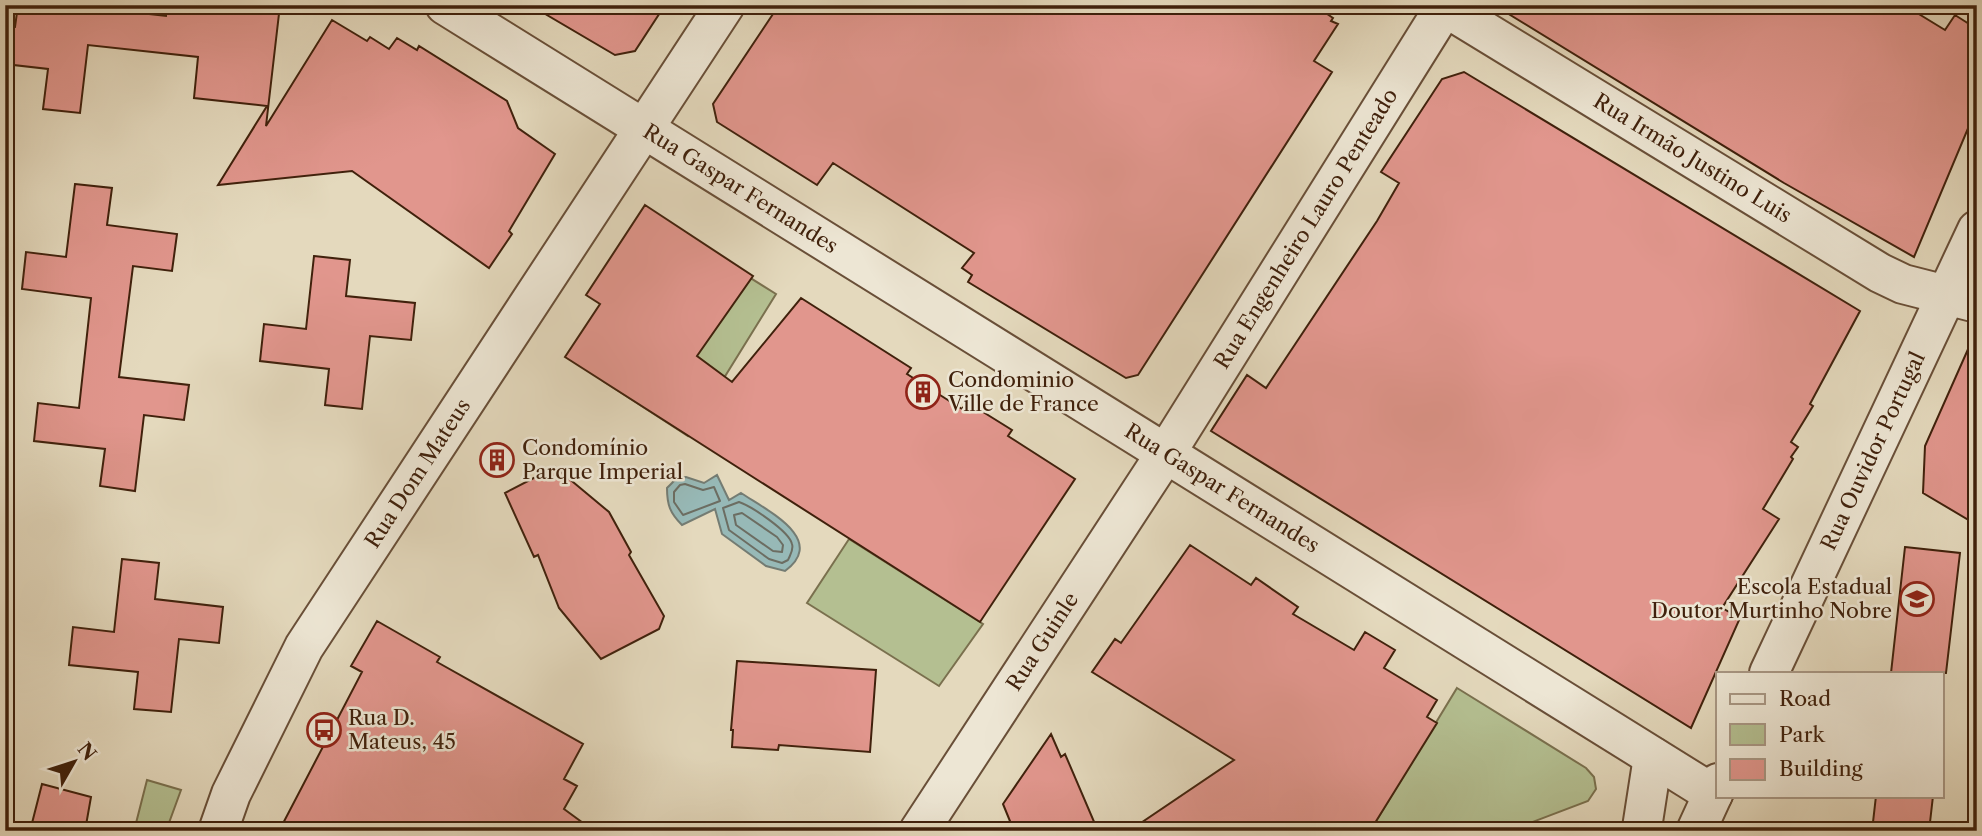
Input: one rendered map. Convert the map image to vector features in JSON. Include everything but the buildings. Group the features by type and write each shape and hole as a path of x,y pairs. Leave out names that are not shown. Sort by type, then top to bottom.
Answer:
{"street":[{"name":"Rua Gaspar Fernandes","path":"446,5 1653,757 1715,788"},
{"name":"Rua Dom Mateus","path":"218,831 231,794 304,648 725,5"},
{"name":"Rua Irmão Justino Luis","path":"1445,6 1880,273 1903,284 1962,299"},
{"name":"Rua Engenheiro Lauro Penteado","path":"1166,453 1445,6"},
{"name":"Rua Ouvidor Portugal","path":"1770,672 1962,299 1977,230"},
{"name":"Rua Guinle","path":"919,831 1166,453"},
{"path":"1642,830 1653,757"},
{"path":"1696,831 1715,788"}],"green space":[{"path":"693,242 776,294 688,436 603,381"},
{"path":"849,539 983,624 939,686 807,603"},
{"path":"1457,688 1586,768 1594,777 1596,789 1588,801 1509,831 1370,831"},
{"path":"147,780 181,790 166,831 134,831"}],"water":[{"path":"717,475 729,500 741,493 777,517 797,537 800,548 796,559 785,571 766,566 722,534 715,509 682,525 675,517 670,508 667,488 677,478 686,477 704,483"}],"place":[{"name":"Condominio Ville de France","path":"923,392"},
{"name":"Condomínio Parque Imperial","path":"497,460"},
{"name":"Escola Estadual Doutor Murtinho Nobre","path":"1917,599"},
{"name":"Rua D. Mateus, 45","path":"324,730"}]}
